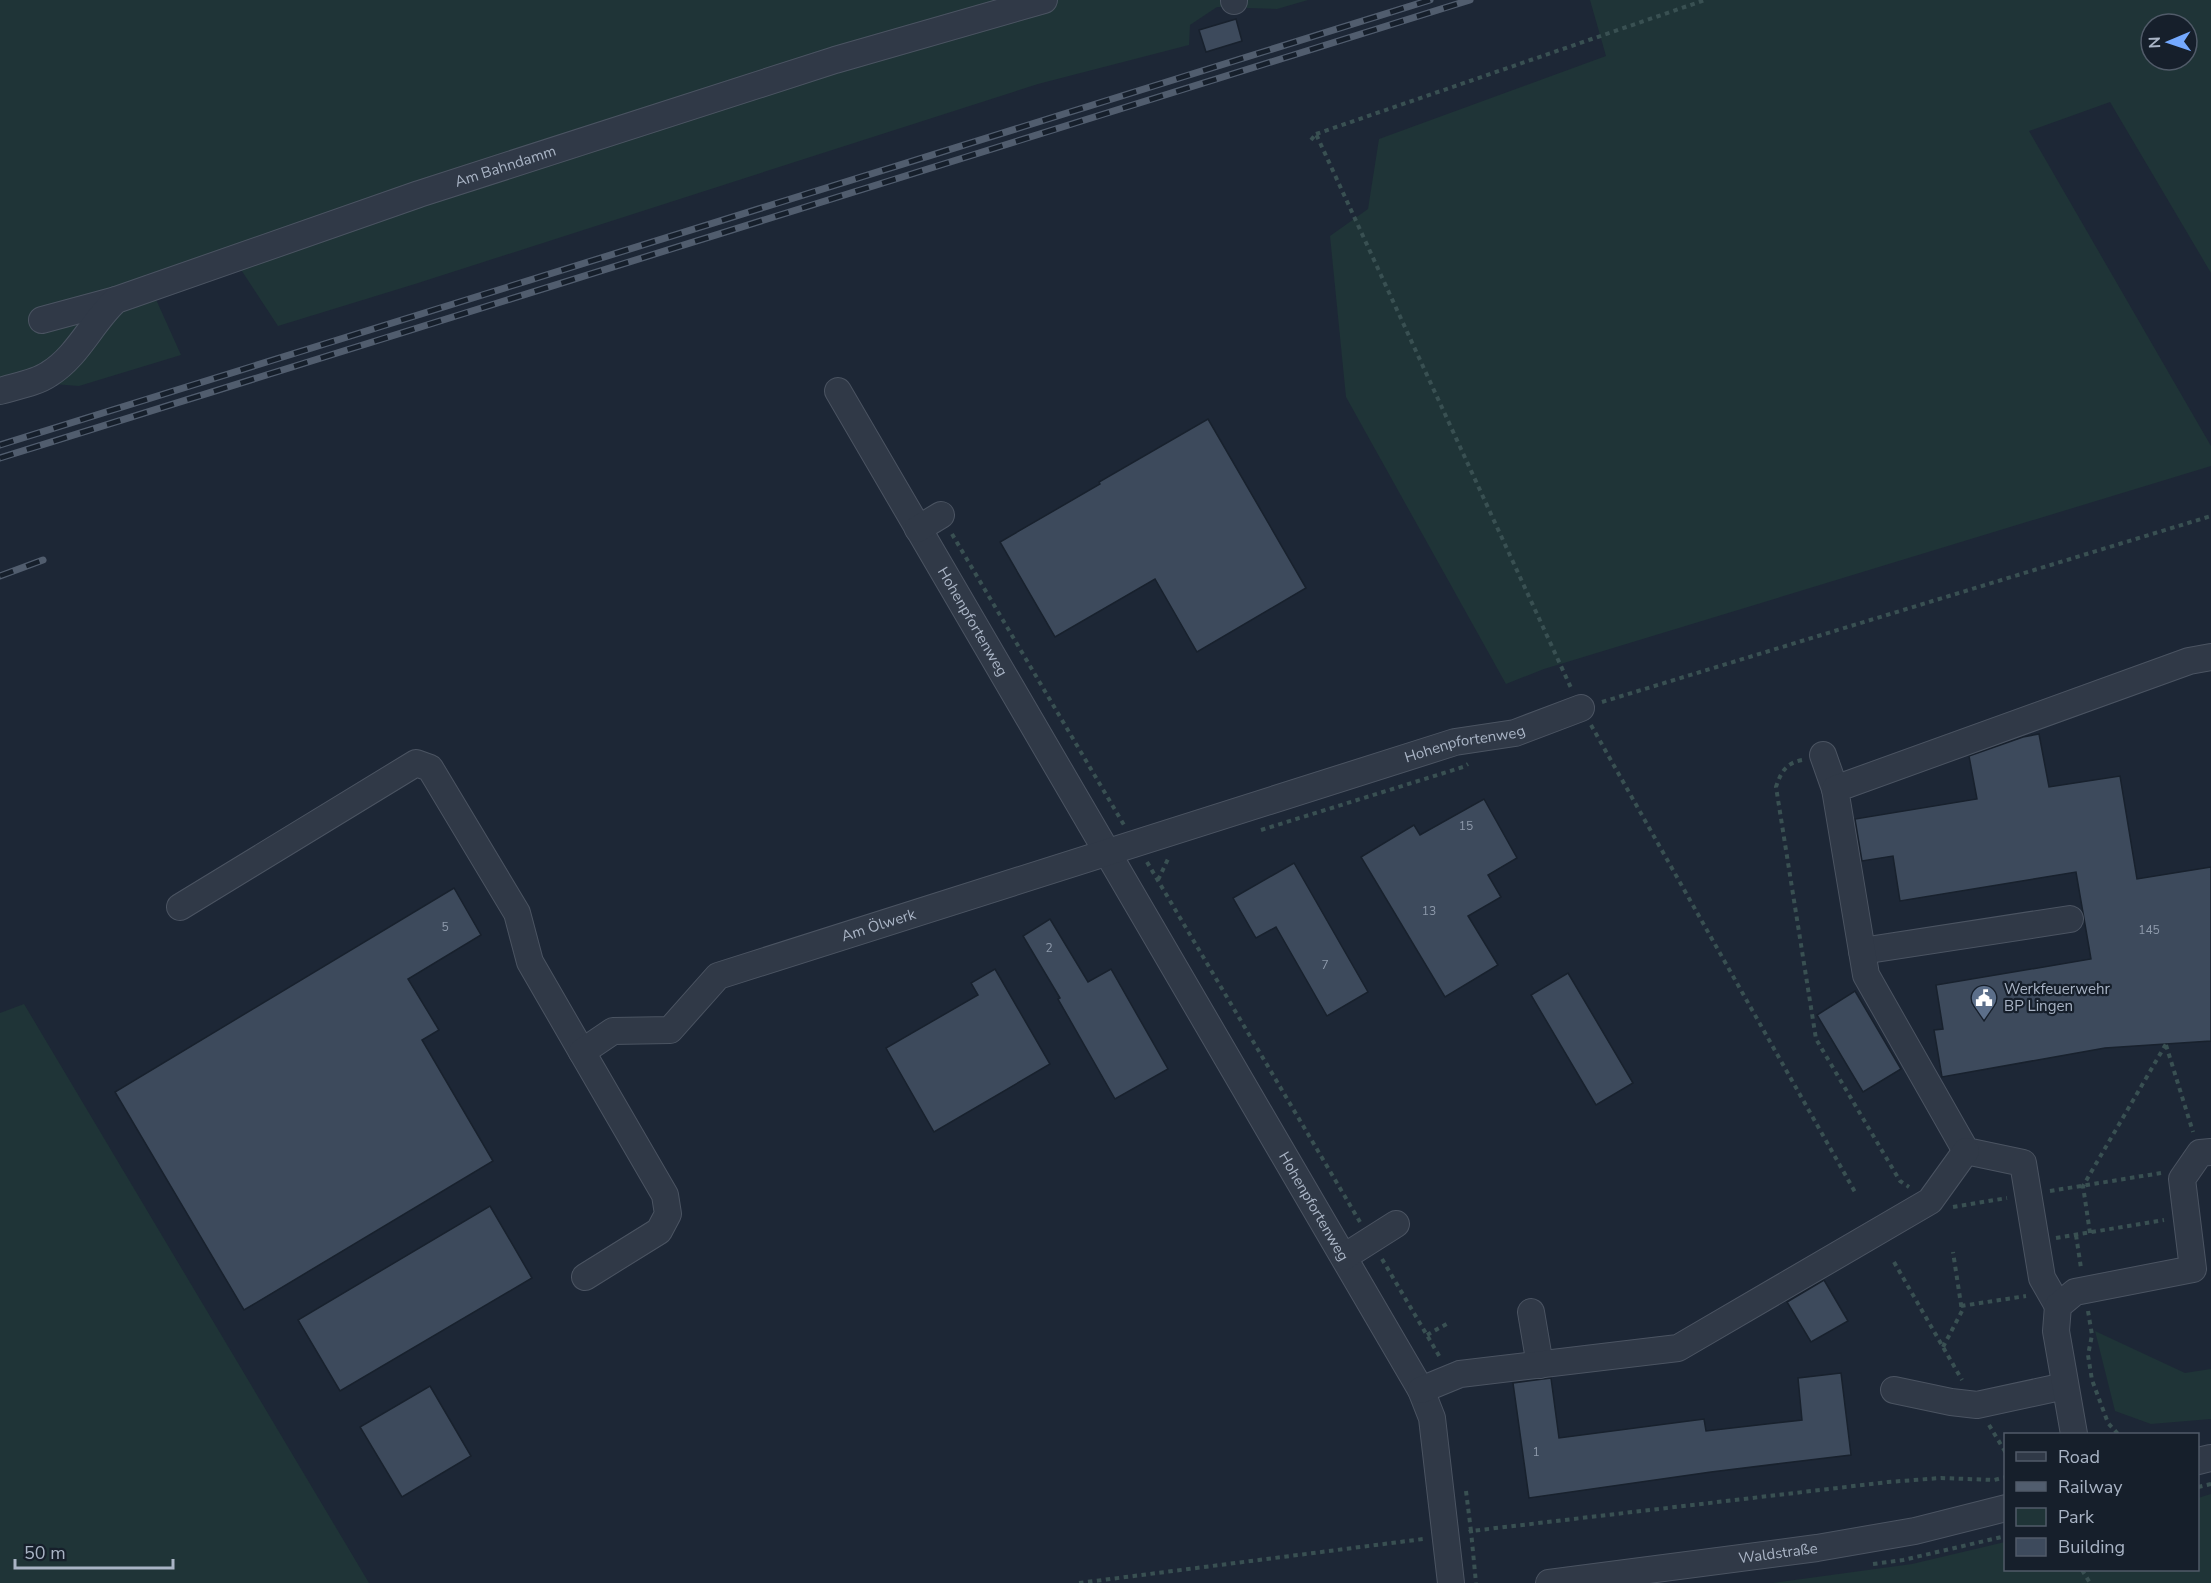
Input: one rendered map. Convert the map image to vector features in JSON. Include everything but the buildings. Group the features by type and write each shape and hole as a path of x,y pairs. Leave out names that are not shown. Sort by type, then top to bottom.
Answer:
{"street":[{"name":"Am Bahndamm","path":"0,391 47,376 61,366 104,310 116,300 440,187 835,60 1044,0"},
{"path":"42,320 116,300"},
{"name":"Hohenpfortenweg","path":"837,392 1421,1390 1432,1418 1451,1583"},
{"path":"918,529 941,515"},
{"path":"1835,789 2189,661 2211,657"},
{"name":"Hohenpfortenweg","path":"1107,852 1455,742 1515,733 1581,708"},
{"path":"1823,755 1835,789 1866,975 1966,1151 2023,1162 2042,1278 2058,1306 2055,1331 2074,1433"},
{"path":"180,907 416,763 430,768 517,914 530,962 665,1195 668,1214 659,1231 585,1277"},
{"name":"Am Ölwerk","path":"582,1052 613,1030 670,1030 718,975 1107,852"},
{"path":"1863,951 2070,919"},
{"path":"1421,1390 1452,1377 1678,1348 1930,1201 1966,1151"},
{"path":"2058,1306 2075,1292 2193,1269 2182,1179 2205,1152"},
{"path":"1344,1257 1396,1224"},
{"path":"1531,1312 1540,1365"},
{"path":"1894,1390 1977,1405 2066,1386"},
{"name":"Waldstraße","path":"1549,1583 1817,1548 1915,1531 2004,1509"}],"path":[{"path":"1311,140 1316,134 1705,0"},
{"path":"1316,134 1581,708 1855,1192"},
{"path":"941,515 1452,1377"},
{"path":"1581,708 2211,516"},
{"path":"2090,1233 2083,1186 2166,1044 2205,1152"},
{"path":"2036,1241 2187,1217"},
{"path":"2076,1235 2092,1335 2088,1354 2092,1380 2108,1423 2117,1433"},
{"path":"1894,1262 1943,1347 1962,1311 1953,1252"},
{"path":"1961,1306 2027,1296 2025,1285"},
{"path":"1427,1335 1450,1322"},
{"path":"1079,1583 1446,1535 1888,1482 1941,1478 1994,1480 2004,1478"},
{"path":"1465,1484 1476,1583"}],"green space":[{"path":"0,0 1308,0 1277,9 1217,7 1190,25 1189,45 1038,84 278,326 228,250 145,275 181,355 79,386 0,380"},
{"path":"1590,0 2211,0 2211,273 2110,102 2029,131 2211,446 2211,466 1544,669 1506,684 1346,397 1330,236 1368,209 1379,139 1606,56"},
{"path":"24,1004 369,1583 0,1583 0,1013"},
{"path":"2095,1331 2185,1373 2211,1369 2211,1419 2151,1424 2115,1411"},
{"path":"2211,1494 2211,1583 1772,1583 1912,1564 2004,1542 2004,1571 2199,1571 2199,1498"}],"railway":[{"path":"0,445 1430,0"},
{"path":"0,458 1470,0"},
{"path":"0,576 43,560"}],"place":[{"name":"Werkfeuerwehr BP Lingen","path":"1984,1021"}]}
